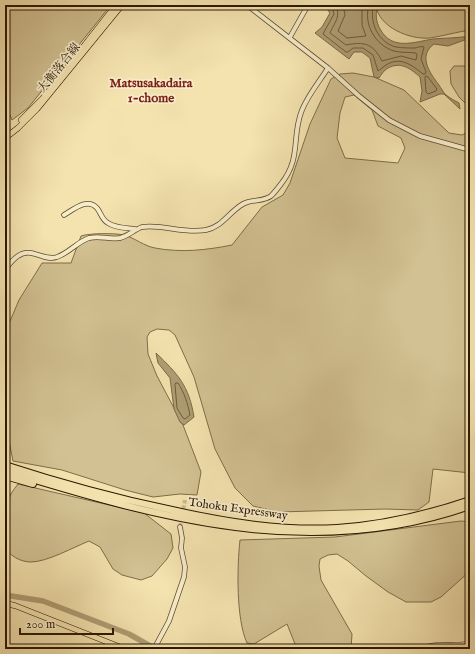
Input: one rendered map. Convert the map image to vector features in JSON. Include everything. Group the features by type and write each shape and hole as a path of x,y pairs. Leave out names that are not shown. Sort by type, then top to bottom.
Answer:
{"highway":[{"name":"Tohoku Expressway","path":"5,465 96,492 152,506 235,522 274,527 315,528 369,525 397,521 422,515 470,500"},
{"name":"Tohoku Expressway","path":"5,471 96,498 206,523 255,530 292,533 337,533 391,527 423,520 470,506"},
{"path":"5,476 96,498"}],"main road":[{"name":"大衡落合線","path":"5,133 30,112 43,98 116,5"},
{"name":"大衡落合線","path":"5,138 38,110 122,5"},
{"path":"5,603 125,649"}],"street":[{"path":"247,5 290,37 389,120 420,136 470,150"},
{"path":"290,37 308,5"},
{"path":"64,216 84,204 89,204 97,208 106,222 115,226 135,229 146,227 189,231 210,229 216,226 242,204 266,199 276,192 289,172 295,156 299,122 302,111 328,68"},
{"path":"5,269 22,254 36,254 52,258 64,254 90,238 121,238 135,229"},
{"path":"154,649 169,621 184,577 185,567 181,548 182,538 180,527"},
{"path":"422,649 435,645 463,645 470,643"}],"shaded area":[{"path":"5,5 111,5 28,108 12,120 5,104"},
{"path":"376,5 470,5 470,30 430,38 413,37 396,30 382,20"},
{"path":"454,66 470,66 470,108 459,97 451,84 450,71"},
{"path":"353,73 374,77 404,90 449,133 462,135 470,131 470,473 433,469 429,502 418,510 385,509 278,512 253,506 235,488 215,449 194,377 175,335 169,330 157,329 150,332 147,337 148,354 157,376 183,425 201,472 197,495 180,494 153,497 125,490 62,470 13,461 7,431 5,333 19,300 42,263 71,263 81,236 90,234 124,235 151,247 165,250 184,251 232,245 262,207 283,195 290,183 310,124 331,79 340,74","holes":["354,95 372,110 378,126 401,138 405,148 398,163 345,158 337,138 340,113 345,97"]},
{"path":"18,484 144,513 171,534 173,548 167,559 152,576 141,580 122,575 113,569 100,547 89,541 45,560 31,562 19,560 9,552 4,540 5,519 9,499"},
{"path":"461,521 470,522 470,571 441,597 431,602 406,602 388,592 337,554 328,555 320,559 319,566 321,580 352,634 351,649 297,649 287,624 254,644 247,643 243,633 238,593 240,540 335,537"}],"water":[{"path":"323,5 378,5 376,17 380,29 385,36 397,43 411,43 433,39 470,36 470,38 448,46 434,44 429,49 426,59 435,80 446,95 459,103 460,109 444,94 440,94 420,102 422,91 420,77 406,67 397,65 388,68 379,78 374,77 370,58 362,52 354,52 349,59 315,33 322,27 330,13 323,7"},
{"path":"156,353 176,374 186,389 194,417 184,425 180,422 174,409 170,378 158,363"}],"waterway":[{"path":"5,595 43,601 129,634 152,647"}],"tunnel":[{"path":"180,527 185,500"}],"district":[{"name":"Matsusakadaira 1-chome","path":"151,90"}]}
